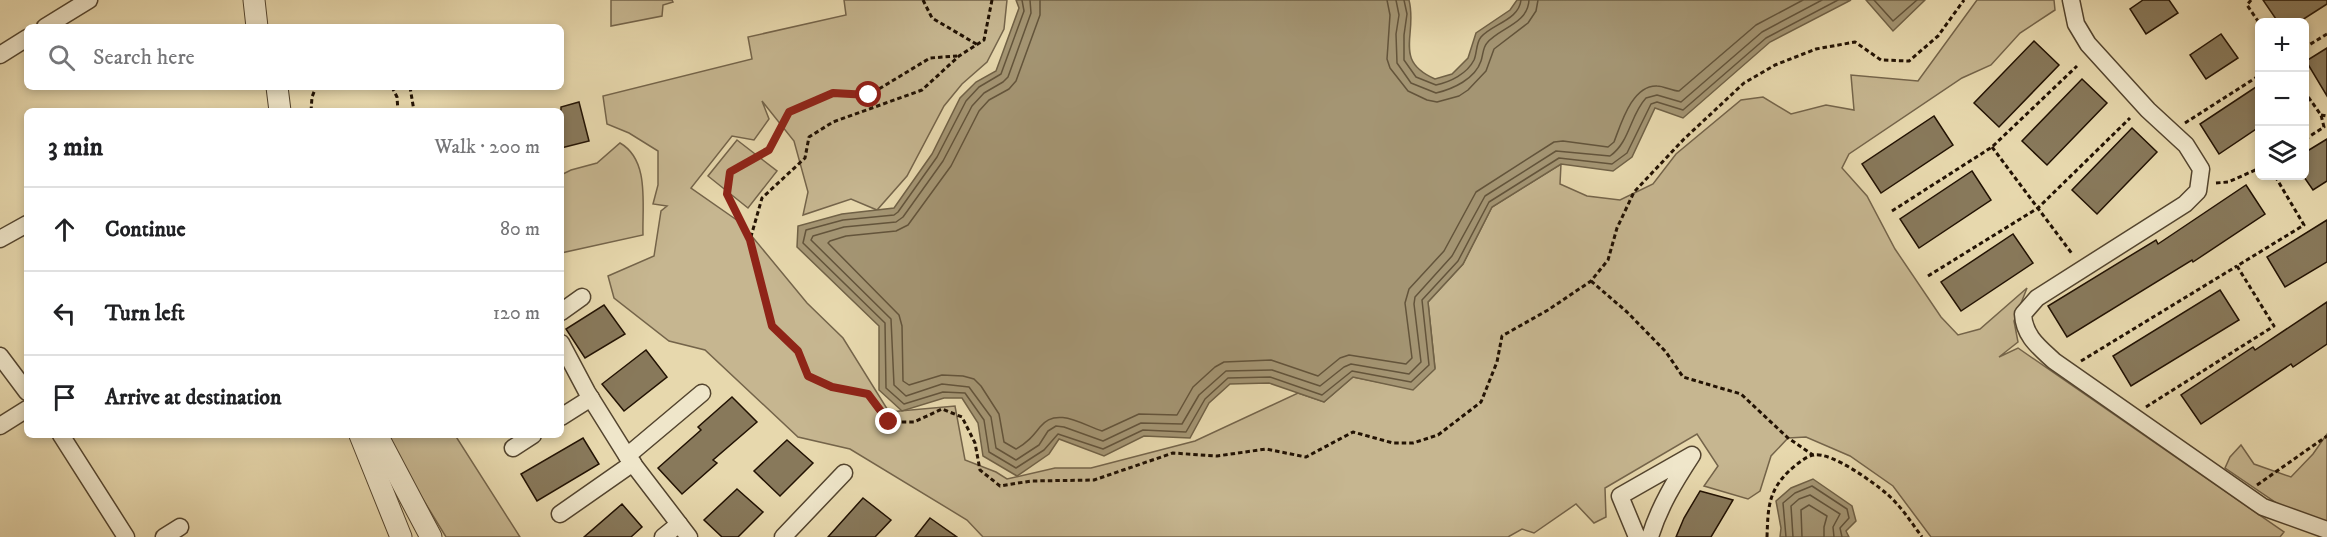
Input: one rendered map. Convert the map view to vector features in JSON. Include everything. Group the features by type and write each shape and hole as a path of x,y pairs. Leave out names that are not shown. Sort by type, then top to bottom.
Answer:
{"street":[{"path":"50,24 89,0"},
{"path":"254,0 257,24"},
{"path":"269,0 270,24"},
{"path":"2071,0 2076,24 2088,44 2148,110 2186,145 2201,168 2198,191 2186,204 2037,298 2023,314 2024,324 2033,342 2067,370 2263,507 2327,530"},
{"path":"0,55 24,40"},
{"path":"262,90 265,108"},
{"path":"277,90 280,108"},
{"path":"0,239 24,226"},
{"path":"564,310 582,297"},
{"path":"564,349 591,398 630,459 684,530 663,537"},
{"path":"0,356 24,388"},
{"path":"560,514 630,459 702,393"},
{"path":"564,415 591,398"},
{"path":"0,426 24,411"},
{"path":"63,438 126,537"},
{"path":"361,438 401,537"},
{"path":"379,438 431,537"},
{"path":"513,448 528,438"},
{"path":"1637,537 1620,496 1692,455 1654,523 1650,537"},
{"path":"783,537 844,473"},
{"path":"164,537 180,527"}],"path":[{"path":"923,0 932,18 978,45"},
{"path":"750,240 762,198 805,158 809,137 833,122 922,90 959,56 984,40 992,0"},
{"path":"959,56 930,58 869,95 833,93 789,112 769,150 730,172 727,194 750,240 772,326 798,351 808,376 832,387 868,394 889,422 914,422 942,409 962,417 975,443 980,470 1000,486 1032,481 1094,480 1173,453 1216,456 1266,449 1306,457 1353,432 1393,443 1413,443 1438,435 1481,402 1497,362 1502,336 1548,310 1591,281 1608,260 1617,228 1634,192 1684,139 1744,83 1775,65 1816,49 1855,42 1881,60 1909,61 1938,36 1964,0"},
{"path":"2251,0 2247,5 2255,18"},
{"path":"2309,45 2327,34"},
{"path":"1892,211 1992,147 2077,66"},
{"path":"2185,123 2255,78"},
{"path":"311,108 315,90"},
{"path":"394,90 398,108"},
{"path":"410,90 414,108"},
{"path":"2309,98 2321,115 2324,127 2309,137"},
{"path":"2321,115 2327,116"},
{"path":"1928,276 2038,208 2130,118"},
{"path":"1992,147 2083,269"},
{"path":"2199,184 2229,182 2255,170"},
{"path":"2067,370 2304,225 2278,180"},
{"path":"2151,403 2274,326 2237,266 2241,263"},
{"path":"1591,281 1627,312 1666,352 1683,377 1741,394 1788,438 1814,455 1834,459 1887,494 1922,537"},
{"path":"2244,494 2327,436"},
{"path":"1767,537 1769,503 1779,481 1797,464 1814,455"}],"shaded area":[{"path":"611,0 672,0 673,2 663,5 662,16 611,26"},
{"path":"844,0 1007,0 1004,29 987,62 962,84 944,106 907,176 877,210 851,199 803,215 808,192 794,141 762,101 769,119 754,140 732,136 691,188 741,223 807,303 843,338 889,412 955,406 965,460 996,472 1007,479 1055,468 1091,468 1195,441 1298,393 1324,402 1353,377 1413,389 1435,368 1428,302 1463,264 1492,207 1561,164 1560,184 1587,196 1620,200 1653,184 1676,154 1741,100 1763,97 1791,114 1826,105 1854,110 1851,75 1918,81 1977,0 2054,0 2055,10 2020,33 1991,65 1962,78 1849,154 1842,168 1867,196 1895,249 1941,317 1958,335 1980,329 2027,288 2014,321 2018,342 1999,357 2018,348 2284,532 2280,537 1931,537 1893,486 1850,456 1806,437 1788,438 1771,456 1760,491 1748,499 1704,486 1718,466 1697,434 1605,488 1606,517 1594,523 1576,504 1534,533 1522,529 1508,537 983,537 967,520 850,449 798,437 705,350 669,341 614,298 608,276 654,256 661,211 667,206 653,204 658,185 658,151 629,133 607,124 603,96 752,59 748,37 846,15"},
{"path":"737,140 777,171 748,208 708,176"},
{"path":"620,143 636,160 642,184 643,235 564,252 564,174 597,163"},
{"path":"2327,434 2327,522 2281,506 2225,468 2230,457 2241,445 2254,464 2291,477 2313,454"},
{"path":"389,438 457,438 520,537 446,537 399,460"}],"water":[{"path":"1016,0 1409,0 1410,55 1414,64 1422,72 1435,79 1452,74 1468,58 1476,33 1510,10 1517,0 1851,0 1770,42 1683,118 1655,108 1632,157 1613,171 1561,164 1492,207 1463,264 1428,302 1435,369 1413,390 1353,377 1324,402 1269,383 1230,384 1209,403 1190,438 1144,436 1104,456 1059,439 1049,454 1017,476 983,456 978,423 962,398 944,398 902,411 879,390 879,326 797,247 798,226 842,214 894,208 932,154 960,98 976,82 996,71 1019,8"},
{"path":"1866,0 1925,0 1893,31"},
{"path":"1813,479 1852,506 1856,521 1846,531 1849,537 1780,537 1781,528 1776,501 1791,488"}],"building":[{"path":"2143,0 2169,0 2178,13 2146,34 2130,9"},
{"path":"2263,0 2327,0 2327,4 2305,18 2275,18"},
{"path":"2221,34 2238,58 2206,79 2190,55"},
{"path":"2034,41 2059,65 1999,127 1974,103"},
{"path":"2327,48 2327,96 2309,66 2309,59"},
{"path":"2082,79 2107,103 2047,165 2022,141"},
{"path":"2255,88 2255,130 2219,154 2200,124"},
{"path":"579,102 589,141 564,147 564,108 561,107"},
{"path":"1934,116 1953,145 1881,193 1862,164"},
{"path":"2132,128 2157,152 2097,214 2072,190"},
{"path":"2327,139 2327,181 2313,190 2306,180 2309,180 2309,150"},
{"path":"1972,171 1991,200 1919,248 1900,219"},
{"path":"2246,185 2265,214 2193,262 2192,260 2067,337 2048,306 2156,240 2158,244"},
{"path":"2327,220 2327,262 2285,287 2267,257"},
{"path":"2013,234 2033,263 1961,311 1941,282"},
{"path":"2220,290 2239,320 2131,386 2113,356"},
{"path":"2327,302 2327,344 2293,367 2291,364 2201,424 2181,395 2253,347 2255,350"},
{"path":"604,305 625,334 585,358 566,329"},
{"path":"646,350 667,377 624,411 602,384"},
{"path":"732,397 757,422 713,460 717,463 682,494 658,468 701,430 698,427"},
{"path":"583,438 599,464 537,501 521,474"},
{"path":"787,440 813,463 780,496 754,471"},
{"path":"737,489 763,512 738,537 722,537 704,520"},
{"path":"1700,491 1733,500 1711,537 1676,537 1684,518"},
{"path":"863,498 891,520 875,537 828,537"},
{"path":"622,504 642,527 631,537 584,537"},
{"path":"930,518 957,537 915,537"}],"route":[{"path":"869,95 833,93 789,112 769,150 730,172 727,194 750,240 772,326 798,351 808,376 832,387 868,394 889,422"}]}
